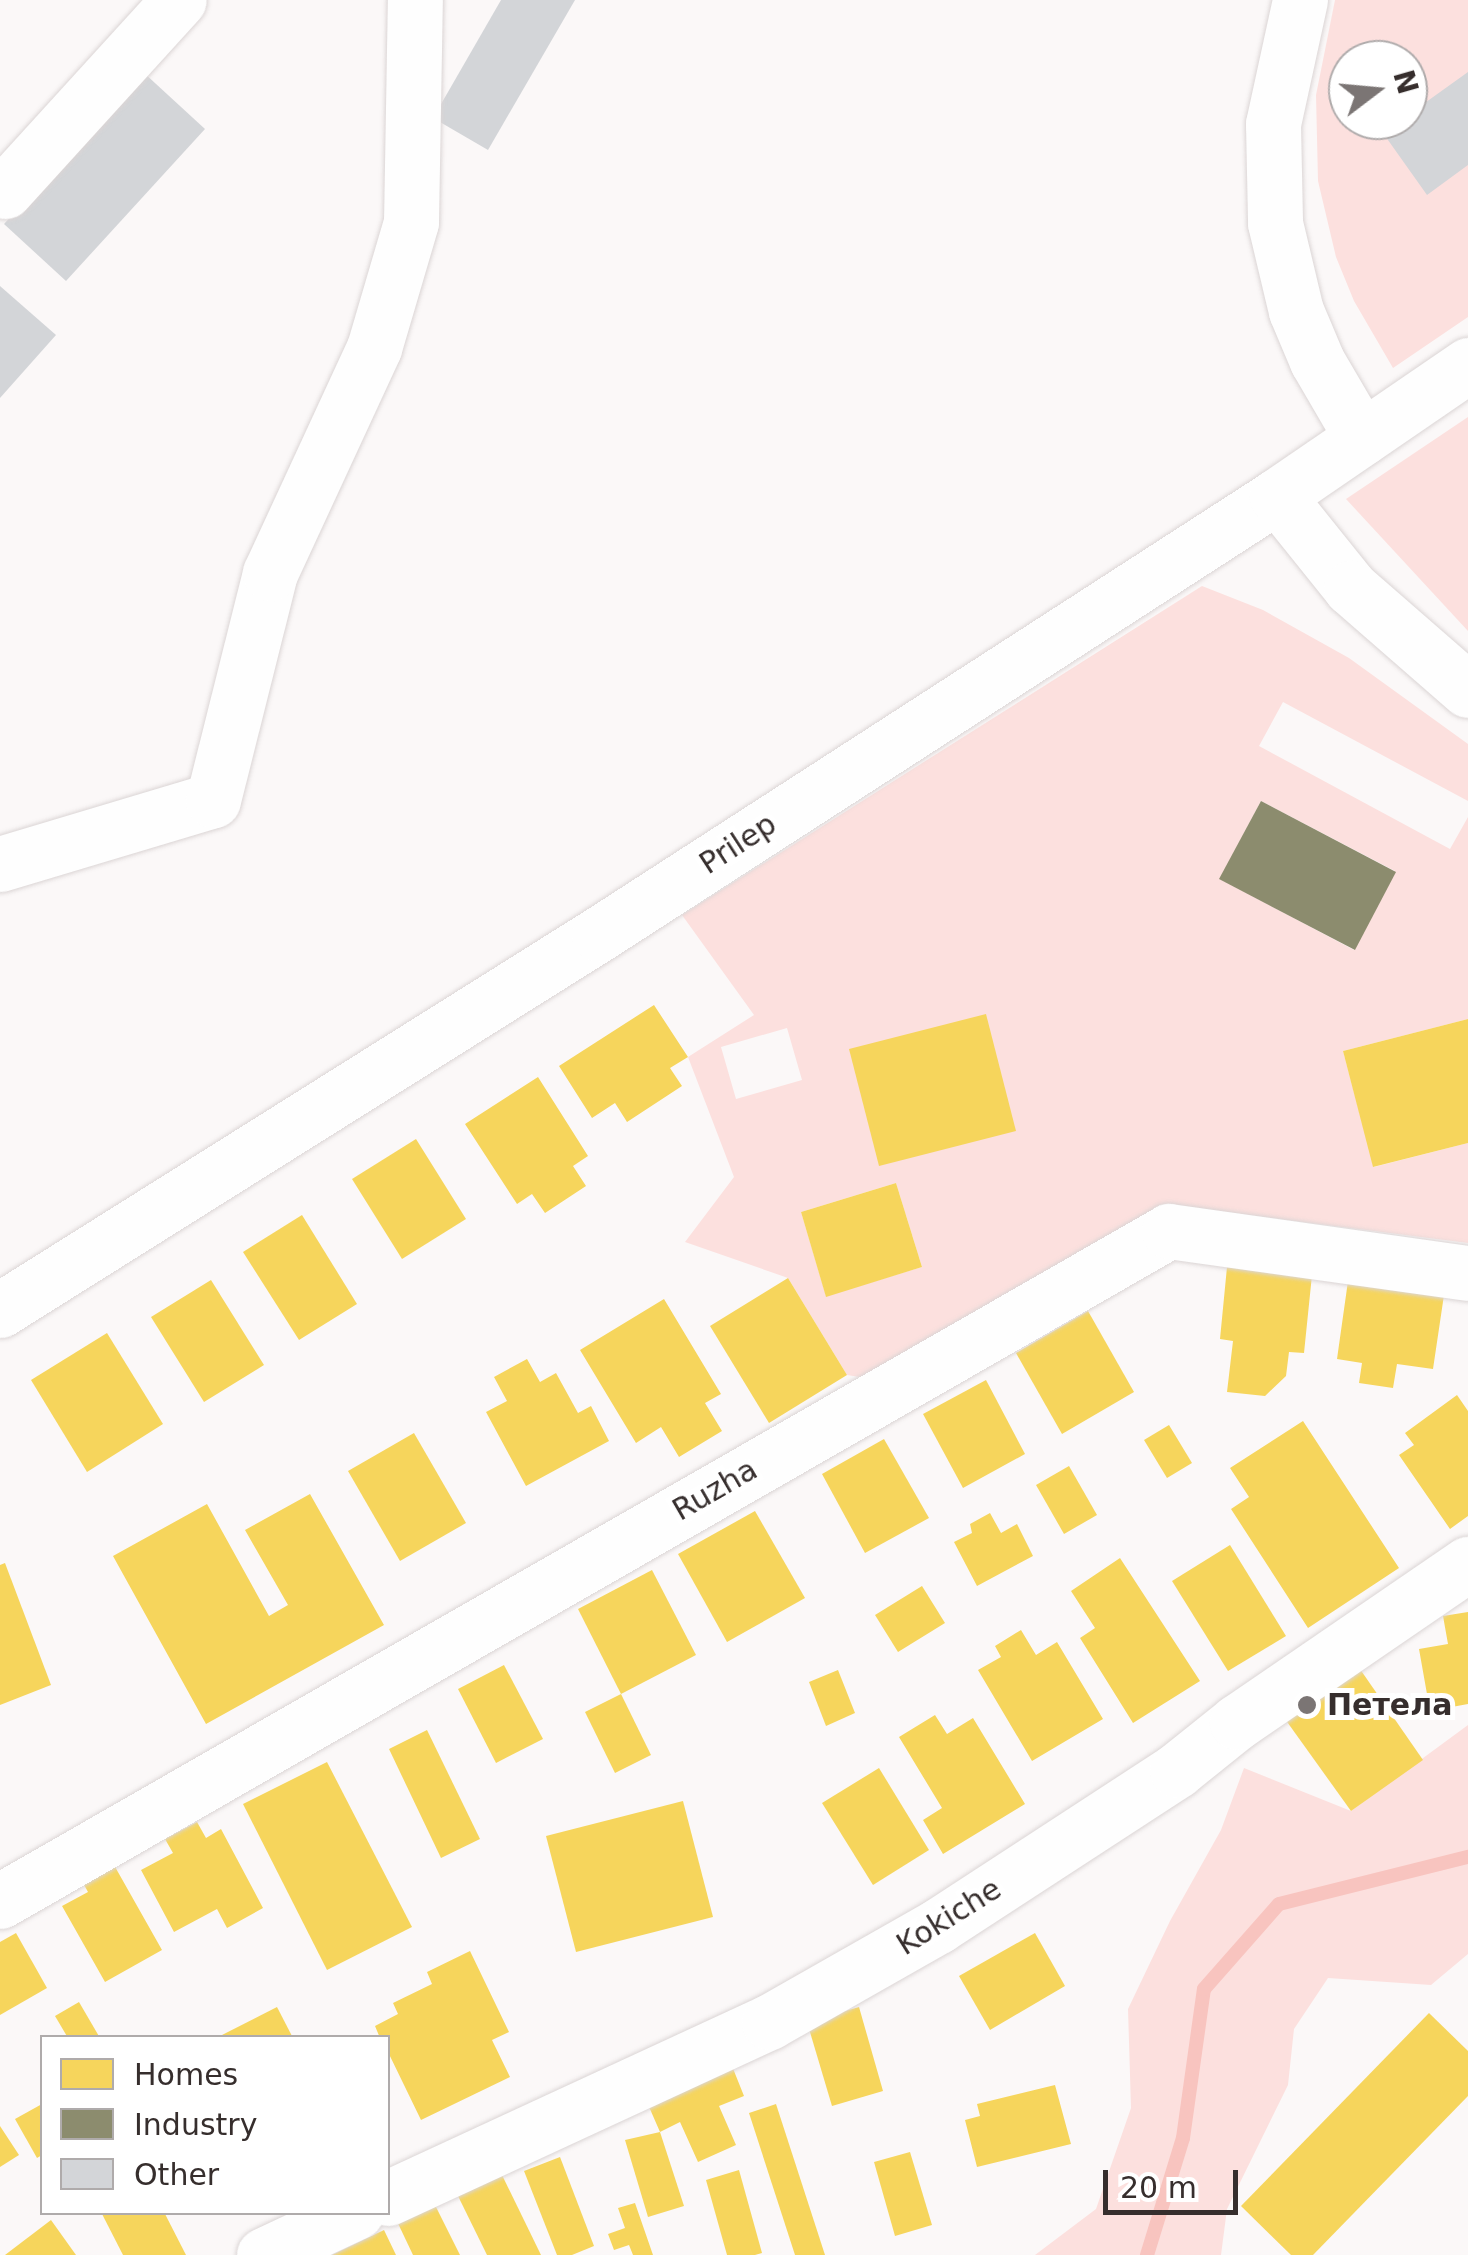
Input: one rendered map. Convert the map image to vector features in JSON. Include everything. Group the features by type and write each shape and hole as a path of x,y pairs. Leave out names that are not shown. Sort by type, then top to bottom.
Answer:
{"street":[{"path":"5,191 180,0"},
{"path":"0,864 214,800 270,573 374,348 410,222 418,41 415,0"},
{"path":"1300,0 1274,124 1276,223 1296,311 1316,361 1362,438"},
{"name":"Prilep","path":"0,1310 599,934 1277,496 1468,365"},
{"path":"1277,496 1351,588 1468,690"},
{"name":"Ruzha","path":"0,1901 1170,1230 1468,1273"},
{"name":"Kokiche","path":"390,2197 769,2022 938,1926 1177,1770 1237,1722 1468,1564"},
{"path":"264,2255 350,2215"}],"shaded area":[{"path":"1335,0 1468,0 1468,317 1393,368 1354,301 1336,257 1318,181 1316,95"},
{"path":"1468,417 1468,631 1346,499"},
{"path":"1202,586 1263,610 1349,658 1468,744 1468,801 1283,702 1259,746 1450,849 1468,817 1468,1019 1343,1051 1374,1167 1468,1143 1468,1243 1177,1206 872,1379 847,1375 788,1278 685,1242 734,1177 688,1057 754,1015 682,915","holes":["1261,801 1395,871 1354,950 1220,879","787,1028 802,1080 736,1099 721,1047","896,1183 922,1267 826,1296 801,1212"]},
{"path":"1468,1725 1468,1954 1431,1985 1328,1978 1294,2029 1288,2085 1227,2209 1221,2255 1035,2255 1096,2209 1131,2108 1128,2009 1170,1921 1221,1830 1244,1768 1351,1811"}],"building: Homes":[{"path":"654,1005 688,1057 670,1068 682,1086 627,1122 615,1103 592,1118 559,1066"},
{"path":"986,1014 1016,1131 879,1166 849,1049"},
{"path":"1468,1019 1468,1143 1373,1167 1343,1051"},
{"path":"538,1077 588,1156 573,1166 586,1186 545,1213 532,1194 517,1204 465,1124"},
{"path":"416,1139 466,1219 402,1259 352,1179"},
{"path":"896,1183 922,1267 826,1297 801,1212"},
{"path":"302,1215 357,1304 299,1340 243,1252"},
{"path":"1227,1267 1312,1275 1304,1353 1289,1352 1286,1376 1265,1396 1227,1392 1233,1341 1220,1339"},
{"path":"788,1278 847,1375 769,1423 710,1326"},
{"path":"211,1280 264,1365 204,1402 151,1317"},
{"path":"1348,1281 1444,1295 1433,1369 1397,1364 1393,1388 1359,1383 1362,1363 1337,1359"},
{"path":"664,1299 721,1394 705,1403 722,1431 679,1457 661,1427 636,1443 580,1350"},
{"path":"1088,1311 1134,1392 1062,1434 1016,1353"},
{"path":"107,1333 163,1424 87,1472 31,1380"},
{"path":"527,1359 540,1382 556,1373 578,1413 591,1406 609,1441 526,1486 486,1412 507,1401 494,1377"},
{"path":"986,1380 1025,1454 963,1488 923,1414"},
{"path":"1457,1395 1468,1411 1468,1516 1450,1529 1399,1455 1414,1445 1405,1433"},
{"path":"1303,1421 1399,1568 1308,1628 1231,1509 1249,1497 1230,1468"},
{"path":"1169,1425 1192,1463 1167,1478 1144,1440"},
{"path":"414,1433 466,1523 400,1561 348,1471"},
{"path":"884,1439 929,1518 865,1553 822,1474"},
{"path":"1069,1466 1097,1515 1064,1534 1036,1485"},
{"path":"310,1494 384,1625 206,1724 113,1556 207,1504 269,1616 288,1605 245,1530"},
{"path":"755,1511 805,1598 727,1642 678,1554"},
{"path":"990,1513 1001,1533 1017,1524 1033,1556 977,1586 954,1542 972,1533 970,1524"},
{"path":"1230,1545 1286,1636 1228,1671 1172,1581"},
{"path":"1120,1558 1200,1681 1133,1723 1080,1638 1095,1628 1071,1591"},
{"path":"5,1563 51,1685 0,1705 0,1565"},
{"path":"652,1570 696,1655 621,1694 578,1609"},
{"path":"922,1586 945,1623 898,1652 875,1615"},
{"path":"1468,1612 1468,1704 1430,1711 1419,1649 1448,1644 1443,1616"},
{"path":"1021,1630 1036,1655 1057,1642 1103,1719 1032,1761 978,1670 1001,1657 995,1646"},
{"path":"1353,1659 1423,1760 1351,1811 1280,1712"},
{"path":"504,1665 543,1739 496,1763 458,1689"},
{"path":"838,1670 855,1713 826,1726 809,1682"},
{"path":"621,1694 651,1755 615,1773 585,1712"},
{"path":"935,1715 947,1734 973,1718 1025,1804 943,1854 923,1820 942,1808 899,1737"},
{"path":"427,1730 480,1839 441,1858 389,1749"},
{"path":"327,1762 412,1927 327,1970 243,1804"},
{"path":"879,1768 929,1850 873,1885 822,1803"},
{"path":"683,1801 713,1917 576,1952 546,1836"},
{"path":"197,1822 206,1838 221,1829 263,1908 227,1928 217,1909 174,1932 141,1870 173,1853 165,1839"},
{"path":"114,1865 162,1950 105,1982 62,1906 88,1892 83,1883"},
{"path":"16,1933 47,1988 0,2015 0,1942"},
{"path":"1035,1933 1065,1986 990,2030 959,1976"},
{"path":"470,1951 509,2032 492,2040 510,2077 421,2120 390,2056 390,2035 379,2035 375,2026 398,2014 393,2003 432,1984 427,1972"},
{"path":"79,2002 98,2035 66,2035 55,2016"},
{"path":"277,2007 291,2035 222,2035"},
{"path":"859,2007 883,2091 832,2106 807,2022"},
{"path":"1429,2013 1468,2051 1468,2096 1313,2255 1291,2255 1241,2206"},
{"path":"728,2056 744,2096 719,2106 736,2145 698,2162 680,2122 660,2132 643,2093"},
{"path":"1055,2085 1071,2144 977,2167 965,2120 980,2116 977,2104"},
{"path":"776,2104 825,2255 795,2255 749,2113"},
{"path":"40,2105 40,2156 37,2158 15,2119"},
{"path":"0,2126 19,2155 0,2167"},
{"path":"660,2132 684,2206 648,2217 625,2140"},
{"path":"910,2152 932,2225 895,2236 874,2162"},
{"path":"560,2157 594,2246 572,2255 557,2255 524,2171"},
{"path":"739,2170 762,2253 755,2255 727,2255 706,2180"},
{"path":"502,2175 541,2255 487,2255 458,2196"},
{"path":"431,2197 460,2255 413,2255 394,2215"},
{"path":"635,2203 653,2255 633,2255 629,2245 614,2250 608,2234 625,2228 618,2208"},
{"path":"103,2215 166,2215 186,2255 123,2255"},
{"path":"51,2220 76,2255 5,2255"},
{"path":"384,2230 396,2255 332,2255"}],"building: Industry":[{"path":"1261,801 1396,872 1355,950 1219,879"}],"building: Other":[{"path":"501,0 575,0 488,150 433,118"},
{"path":"143,72 205,129 66,281 4,224"},
{"path":"1468,72 1468,165 1427,195 1388,140 1428,140 1428,101"},
{"path":"0,286 56,335 0,398"}],"waterway":[{"path":"1147,2255 1183,2138 1204,1989 1279,1904 1468,1857"}],"place":[{"name":"Петела","path":"1307,1705"}]}
